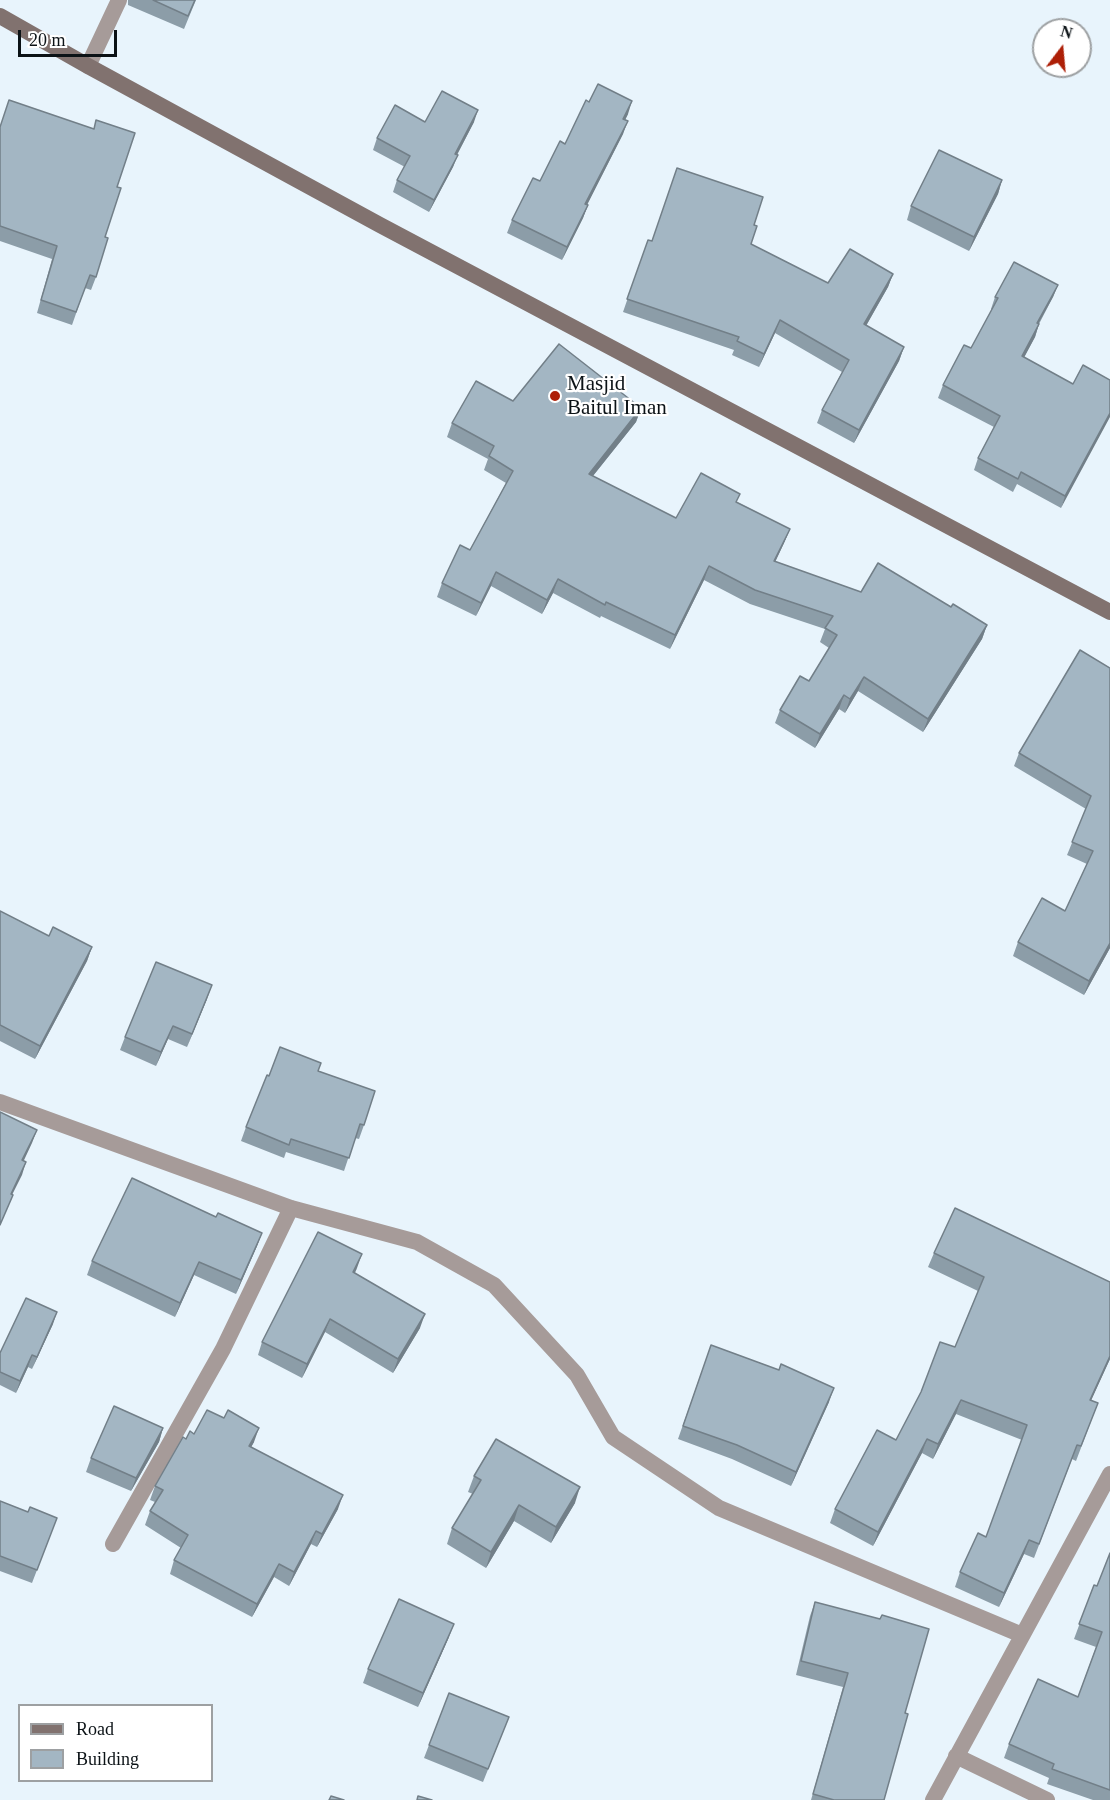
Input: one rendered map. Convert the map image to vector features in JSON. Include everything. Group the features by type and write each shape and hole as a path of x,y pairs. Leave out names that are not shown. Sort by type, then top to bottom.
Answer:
{"main road":[{"path":"0,16 390,230 1110,612"}],"street":[{"path":"88,66 119,0"},
{"path":"0,1102 291,1208 417,1242 494,1285 577,1375 613,1437 720,1508 1022,1635"},
{"path":"113,1544 223,1349 291,1208"},
{"path":"933,1800 1109,1478"},
{"path":"956,1756 1047,1800"}],"building":[{"path":"153,0 195,0 188,16"},
{"path":"598,84 632,101 623,119 628,121 585,204 588,205 567,247 512,220 533,178 540,181 560,141 565,144 586,100 589,102"},
{"path":"442,91 478,110 434,200 397,180 410,156 377,138 395,105 425,122"},
{"path":"9,100 94,129 96,120 135,133 117,187 121,188 105,237 108,238 96,277 90,275 76,312 41,300 57,246 0,226 0,127"},
{"path":"939,150 1002,180 974,237 911,206"},
{"path":"677,168 763,197 751,244 828,283 850,249 893,274 864,324 904,347 859,430 822,410 849,360 780,320 764,354 737,341 739,337 627,299 648,240 652,241"},
{"path":"1014,262 1058,285 1022,356 1073,384 1083,365 1110,380 1110,413 1065,496 1021,472 1018,479 978,458 1000,416 943,385 964,345 971,348"},
{"path":"559,344 641,408 589,474 676,518 701,473 740,494 736,502 790,529 774,561 861,592 878,563 951,607 953,604 987,625 928,719 864,677 850,699 844,695 820,734 780,710 800,676 809,681 837,635 825,628 833,616 755,590 709,566 675,635 606,602 605,605 558,579 547,600 496,572 481,603 442,583 460,545 470,550 513,471 489,456 494,446 452,423 476,381 513,401"},
{"path":"1080,650 1110,668 1110,943 1089,981 1018,942 1042,898 1065,911 1093,851 1072,842 1091,796 1019,753"},
{"path":"0,911 49,936 53,927 92,947 40,1046 0,1025"},
{"path":"156,962 212,985 192,1034 173,1026 161,1052 125,1037"},
{"path":"280,1047 321,1063 318,1071 375,1091 364,1125 360,1124 349,1158 291,1139 289,1145 246,1127"},
{"path":"0,1112 37,1130 22,1160 26,1162 0,1225"},
{"path":"132,1178 216,1217 218,1213 262,1233 241,1280 199,1262 180,1303 92,1261"},
{"path":"955,1208 1110,1282 1110,1356 1090,1400 1098,1403 1081,1446 1077,1445 1039,1544 1029,1540 1004,1593 960,1572 978,1533 986,1537 1027,1425 961,1400 938,1444 927,1439 878,1532 835,1509 877,1430 896,1440 921,1392 940,1342 955,1347 984,1277 934,1253"},
{"path":"318,1232 362,1254 353,1272 425,1314 398,1359 330,1319 307,1364 262,1342"},
{"path":"26,1298 57,1312 37,1357 32,1355 20,1381 0,1372 0,1353"},
{"path":"711,1345 779,1370 781,1364 834,1388 796,1472 737,1445 683,1426"},
{"path":"114,1406 163,1428 136,1478 91,1458"},
{"path":"207,1410 224,1418 228,1410 259,1428 249,1446 343,1495 322,1534 316,1531 294,1572 279,1564 257,1604 174,1560 188,1535 150,1511 163,1490 155,1486 183,1437 186,1439 190,1431 194,1434"},
{"path":"496,1439 580,1487 556,1527 519,1505 491,1552 452,1528 481,1480 474,1476"},
{"path":"0,1501 28,1512 30,1507 57,1518 37,1570 0,1556"},
{"path":"1110,1553 1110,1790 1052,1769 1054,1764 1009,1744 1038,1679 1078,1697 1102,1632 1079,1624 1094,1585 1097,1586"},
{"path":"399,1599 454,1624 423,1693 368,1669"},
{"path":"815,1602 880,1619 882,1615 929,1629 905,1713 908,1714 884,1800 834,1800 813,1794 848,1673 801,1661"},
{"path":"449,1693 509,1717 488,1769 429,1745"},
{"path":"331,1796 344,1800 329,1800"},
{"path":"418,1796 432,1800 417,1800"}],"place":[{"name":"Masjid Baitul Iman","path":"555,396"}]}
